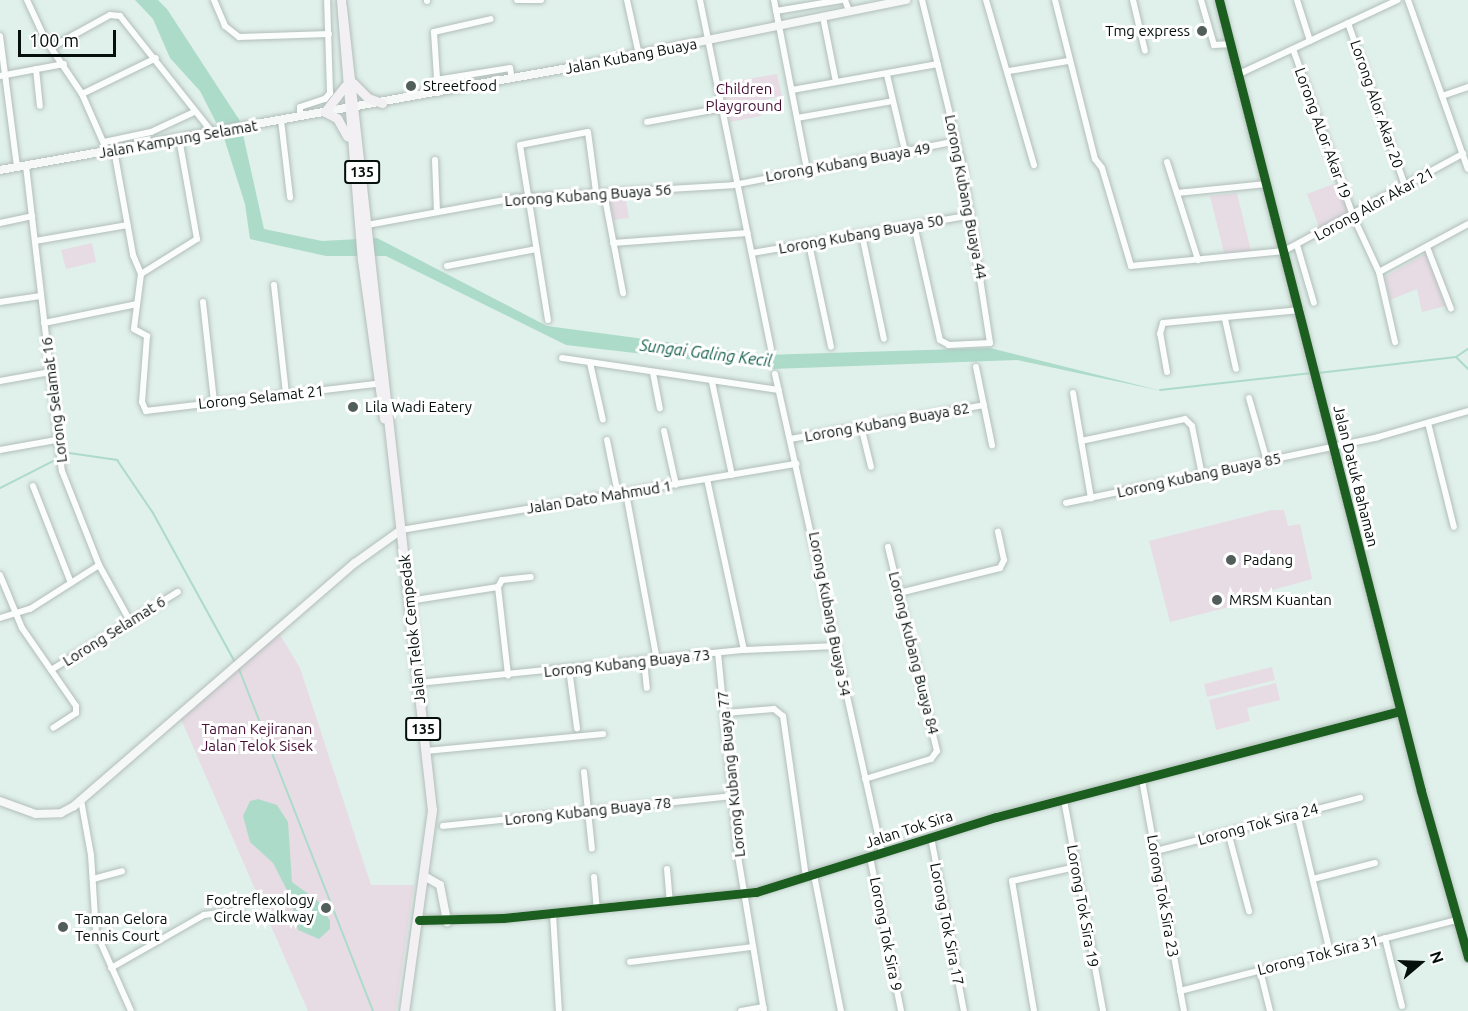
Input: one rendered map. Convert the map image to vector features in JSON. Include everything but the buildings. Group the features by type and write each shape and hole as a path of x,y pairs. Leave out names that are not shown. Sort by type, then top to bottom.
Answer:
{"main road":[{"name":"135","path":"341,4 351,108"},
{"path":"350,143 340,122 325,112 349,85 368,98 382,103"},
{"name":"Jalan Telok Cempedak","path":"351,108 350,143 364,236 376,384 386,426"},
{"name":"Jalan Telok Cempedak","path":"351,108 368,225 364,236"},
{"name":"Jalan Telok Cempedak","path":"366,260 401,531 432,823 426,877 404,1011"}],"street":[{"path":"27,0 52,47 82,94 104,142 111,151 141,274 137,304 44,323"},
{"path":"214,0 225,26 239,37 329,34"},
{"path":"300,117 300,107 328,97 327,0"},
{"path":"517,0 541,0"},
{"path":"627,0 639,55"},
{"path":"700,0 771,349"},
{"path":"774,0 807,169"},
{"path":"776,11 843,0 849,11"},
{"name":"Jalan Kubang Buaya","path":"351,108 639,55 906,0"},
{"name":"Lorong Kubang Buaya 44","path":"914,225 940,340 949,345 992,341 957,141 922,0"},
{"path":"986,0 1009,71 1034,165"},
{"path":"1009,71 1068,61 1055,0"},
{"path":"1133,0 1145,51"},
{"path":"1202,0 1214,45 1232,44"},
{"name":"Jalan Datuk Bahaman","path":"1219,0 1300,310 1400,711 1468,957"},
{"path":"1297,0 1310,41"},
{"path":"1239,74 1398,0"},
{"path":"1408,0 1468,169"},
{"path":"52,47 114,14 156,58 194,112 216,131"},
{"path":"822,17 836,82"},
{"path":"438,93 434,32 491,19"},
{"name":"Lorong Alor Akar 20","path":"1348,23 1405,186"},
{"path":"0,36 16,167"},
{"name":"Lorong ALor Akar 19","path":"1293,49 1353,216 1380,272 1395,342"},
{"path":"82,94 156,58"},
{"name":"Lorong Alor Akar 21","path":"1068,61 1095,159 1102,168 1131,266 1284,251 1353,216 1463,154"},
{"path":"3,75 64,64"},
{"path":"792,90 887,75 938,64"},
{"path":"436,80 510,68 512,79"},
{"path":"36,69 40,106"},
{"path":"887,75 906,151"},
{"path":"1442,96 1468,87"},
{"path":"797,118 893,101"},
{"name":"Jalan Kampung Selamat","path":"0,170 351,108"},
{"path":"647,122 723,108"},
{"path":"104,142 151,132 194,112"},
{"path":"0,119 10,117"},
{"path":"281,120 290,197"},
{"path":"548,320 526,196 520,145 585,131 592,139 600,192 623,293"},
{"path":"141,274 197,239 179,138"},
{"name":"Lorong Kubang Buaya 49","path":"738,183 957,141"},
{"path":"435,160 437,212"},
{"path":"1167,162 1198,260"},
{"name":"Lorong Selamat 16","path":"26,165 56,440 62,471 99,565 130,621"},
{"name":"Lorong Kubang Buaya 56","path":"368,225 526,196 738,183"},
{"path":"1177,193 1267,184"},
{"name":"Lorong Kubang Buaya 50","path":"752,253 970,215"},
{"path":"0,223 32,216"},
{"path":"1380,272 1468,224"},
{"path":"35,242 128,225"},
{"path":"613,243 748,233"},
{"path":"862,235 884,339"},
{"path":"809,244 831,347"},
{"path":"1297,245 1314,303"},
{"path":"1427,247 1451,309"},
{"path":"447,266 536,249"},
{"path":"274,285 286,394"},
{"path":"0,302 41,297"},
{"path":"203,302 214,402"},
{"name":"Lorong Selamat 21","path":"137,304 134,329 147,336 142,402 146,411 376,384"},
{"path":"1167,372 1160,334 1163,323 1225,319 1300,310"},
{"path":"1225,319 1236,369"},
{"path":"562,358 712,382 779,390"},
{"path":"590,363 603,420"},
{"path":"976,367 993,445"},
{"path":"0,381 50,372"},
{"path":"654,373 660,408"},
{"name":"Lorong Kubang Buaya 54","path":"775,374 882,853"},
{"path":"712,382 732,475"},
{"path":"1073,393 1092,498"},
{"path":"1249,398 1266,460"},
{"name":"Lorong Kubang Buaya 82","path":"790,439 984,405"},
{"name":"Lorong Kubang Buaya 85","path":"1066,503 1333,446 1468,411"},
{"path":"1081,441 1185,419 1192,426 1202,475"},
{"path":"1428,423 1454,527"},
{"path":"861,426 871,466"},
{"path":"664,431 676,484"},
{"path":"0,450 56,440"},
{"path":"607,440 622,494 657,660"},
{"name":"Jalan Dato Mahmud 1","path":"401,531 796,464"},
{"path":"707,479 744,650"},
{"path":"33,486 71,583"},
{"path":"0,801 44,815 61,813 81,801 355,563 401,531"},
{"path":"899,593 1000,568 1004,560 998,532"},
{"name":"Lorong Kubang Buaya 84","path":"865,779 931,759 937,751 888,547"},
{"path":"0,618 15,615 99,565"},
{"path":"0,575 15,615 77,710 53,728"},
{"path":"508,675 498,587 502,580 531,577"},
{"path":"409,601 498,587"},
{"name":"Lorong Selamat 6","path":"51,670 178,592"},
{"name":"Lorong Kubang Buaya 73","path":"418,683 744,650 836,646"},
{"name":"Lorong Kubang Buaya 77","path":"718,653 744,894 764,1009"},
{"path":"644,661 647,688"},
{"path":"569,669 577,728"},
{"path":"725,712 774,709 783,716 810,876 841,1011"},
{"name":"Jalan Tok Sira","path":"419,920 447,922 553,914 744,894 810,876 931,837 1400,711"},
{"path":"426,751 603,734"},
{"path":"584,772 592,849"},
{"name":"Lorong Tok Sira 23","path":"1142,780 1184,1011"},
{"name":"Lorong Kubang Buaya 78","path":"443,826 732,796"},
{"name":"Lorong Tok Sira 24","path":"1156,851 1360,798"},
{"name":"Lorong Tok Sira 19","path":"1064,800 1103,1011"},
{"path":"81,801 93,879 94,922 130,1011"},
{"path":"1297,814 1330,952"},
{"path":"1228,832 1249,911"},
{"name":"Lorong Tok Sira 17","path":"931,837 964,1011"},
{"name":"Lorong Tok Sira 9","path":"870,857 901,1011"},
{"path":"1313,879 1375,863"},
{"path":"1034,1011 1012,881 1076,867"},
{"path":"667,869 670,902"},
{"path":"93,879 122,871"},
{"path":"426,877 443,890 447,922"},
{"path":"594,877 597,909"},
{"path":"111,968 204,915 241,910"},
{"path":"553,914 559,1011"},
{"name":"Lorong Tok Sira 31","path":"1180,991 1457,920"},
{"path":"1385,938 1402,1006"},
{"path":"630,962 753,947"},
{"path":"1260,970 1270,1011"},
{"path":"741,1011 764,1009"}],"green space":[{"name":"Children Playground","path":"777,74 782,96 760,101 761,116 730,122 722,83"},
{"path":"1339,182 1350,214 1320,230 1307,194"},
{"path":"1237,193 1251,251 1224,253 1210,196"},
{"path":"625,195 629,218 614,220 609,197"},
{"path":"92,243 96,262 66,269 61,250"},
{"path":"1427,253 1445,306 1422,312 1417,289 1390,300 1385,277"},
{"name":"Padang","path":"1272,510 1284,510 1288,526 1300,524 1312,579 1262,593 1253,601 1170,622 1149,541"},
{"name":"Taman Kejiranan Jalan Telok Sisek","path":"279,633 300,668 371,885 414,885 396,1011 308,1011 181,719"},
{"path":"1272,667 1275,680 1207,697 1204,684"},
{"path":"1276,683 1280,700 1247,708 1250,721 1216,730 1209,700"}],"water":[{"path":"135,0 158,0 167,9 240,121 264,229 322,241 377,238 547,326 764,355 990,348 1162,391 1017,360 772,369 566,345 386,256 326,256 250,239 245,204 224,138 200,91 170,58 153,19"},
{"path":"258,799 277,805 288,822 292,882 318,901 330,921 330,929 319,939 298,930 290,896 273,863 250,842 243,816 250,801"}],"waterway":[{"name":"Sungai Galing Kecil","path":"1318,373 1456,357 1468,349"},
{"path":"1457,358 1468,369"},
{"name":"Sungai Galing Kecil","path":"1160,390 1312,373"},
{"path":"0,488 69,453 117,460 153,513 235,662"},
{"path":"239,669 373,1011"}],"cycle path":[{"path":"1219,0 1421,791 1468,957"},
{"path":"419,920 503,918 756,892 996,817 1400,711"}],"place":[{"name":"Tmg express","path":"1202,31"},
{"name":"Streetfood","path":"411,86"},
{"name":"Lila Wadi Eatery","path":"353,407"},
{"name":"Padang","path":"1231,560"},
{"name":"MRSM Kuantan","path":"1217,600"},
{"name":"Footreflexology Circle Walkway","path":"326,908"},
{"name":"Taman Gelora Tennis Court","path":"63,927"}]}
